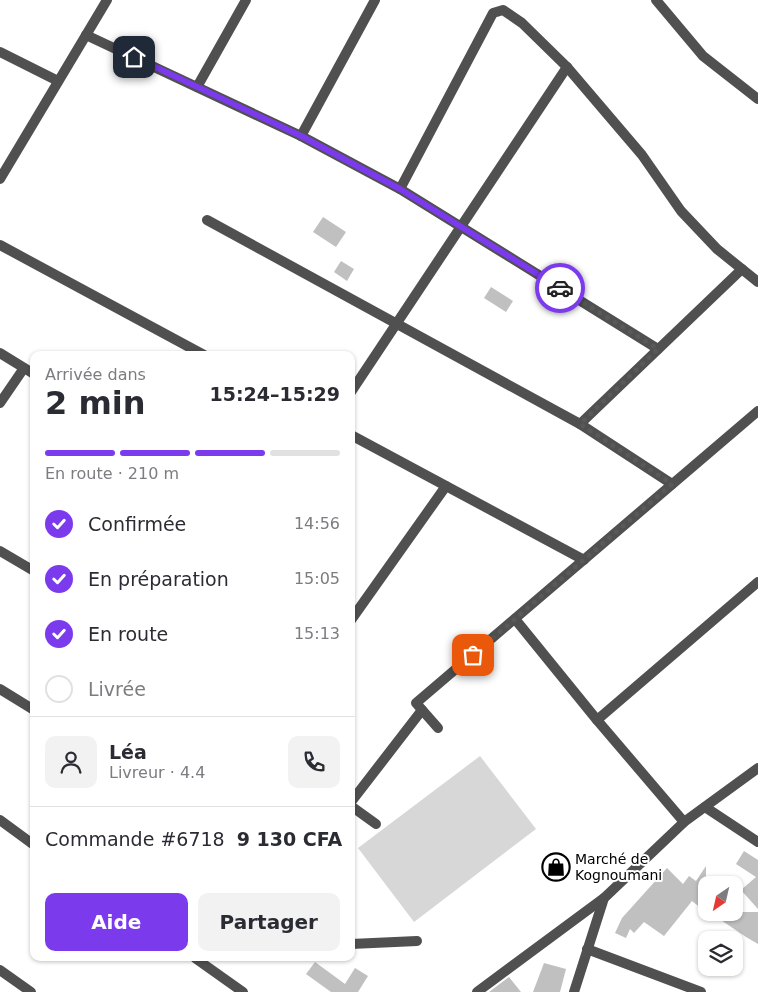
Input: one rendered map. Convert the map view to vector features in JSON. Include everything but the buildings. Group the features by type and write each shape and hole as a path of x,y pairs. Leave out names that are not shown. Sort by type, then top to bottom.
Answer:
{"street":[{"path":"0,178 107,0"},
{"path":"197,87 246,0"},
{"path":"301,136 375,0"},
{"path":"656,0 703,56 758,99"},
{"path":"400,189 493,14 503,10 509,12 567,67 642,155 681,211 717,249 758,282"},
{"path":"86,35 301,136 400,189 658,349"},
{"path":"0,52 58,81"},
{"path":"355,386 567,67"},
{"path":"207,220 580,424 672,484"},
{"path":"0,245 197,351"},
{"path":"580,424 742,269"},
{"path":"0,353 30,372"},
{"path":"0,403 24,368"},
{"path":"438,728 416,703 758,411"},
{"path":"355,437 584,560"},
{"path":"355,614 446,486"},
{"path":"0,551 30,569"},
{"path":"597,720 758,582"},
{"path":"515,618 597,720 684,822"},
{"path":"0,689 30,708"},
{"path":"355,797 422,710"},
{"path":"477,992 604,898 684,822 758,768"},
{"path":"706,807 758,842"},
{"path":"355,809 376,824"},
{"path":"0,820 30,841"},
{"path":"574,992 604,898"},
{"path":"355,944 417,941"},
{"path":"587,949 701,992"},
{"path":"199,961 243,992"},
{"path":"0,970 31,992"}],"shaded area":[{"path":"480,756 536,829 414,922 358,848"}],"way so far":[{"path":"473,655 672,484 580,424 658,349 560,288"}],"place":[{"name":"Marché de Kognoumani","path":"556,867"}],"route":[{"path":"134,57 301,136 400,189 560,288"}]}
